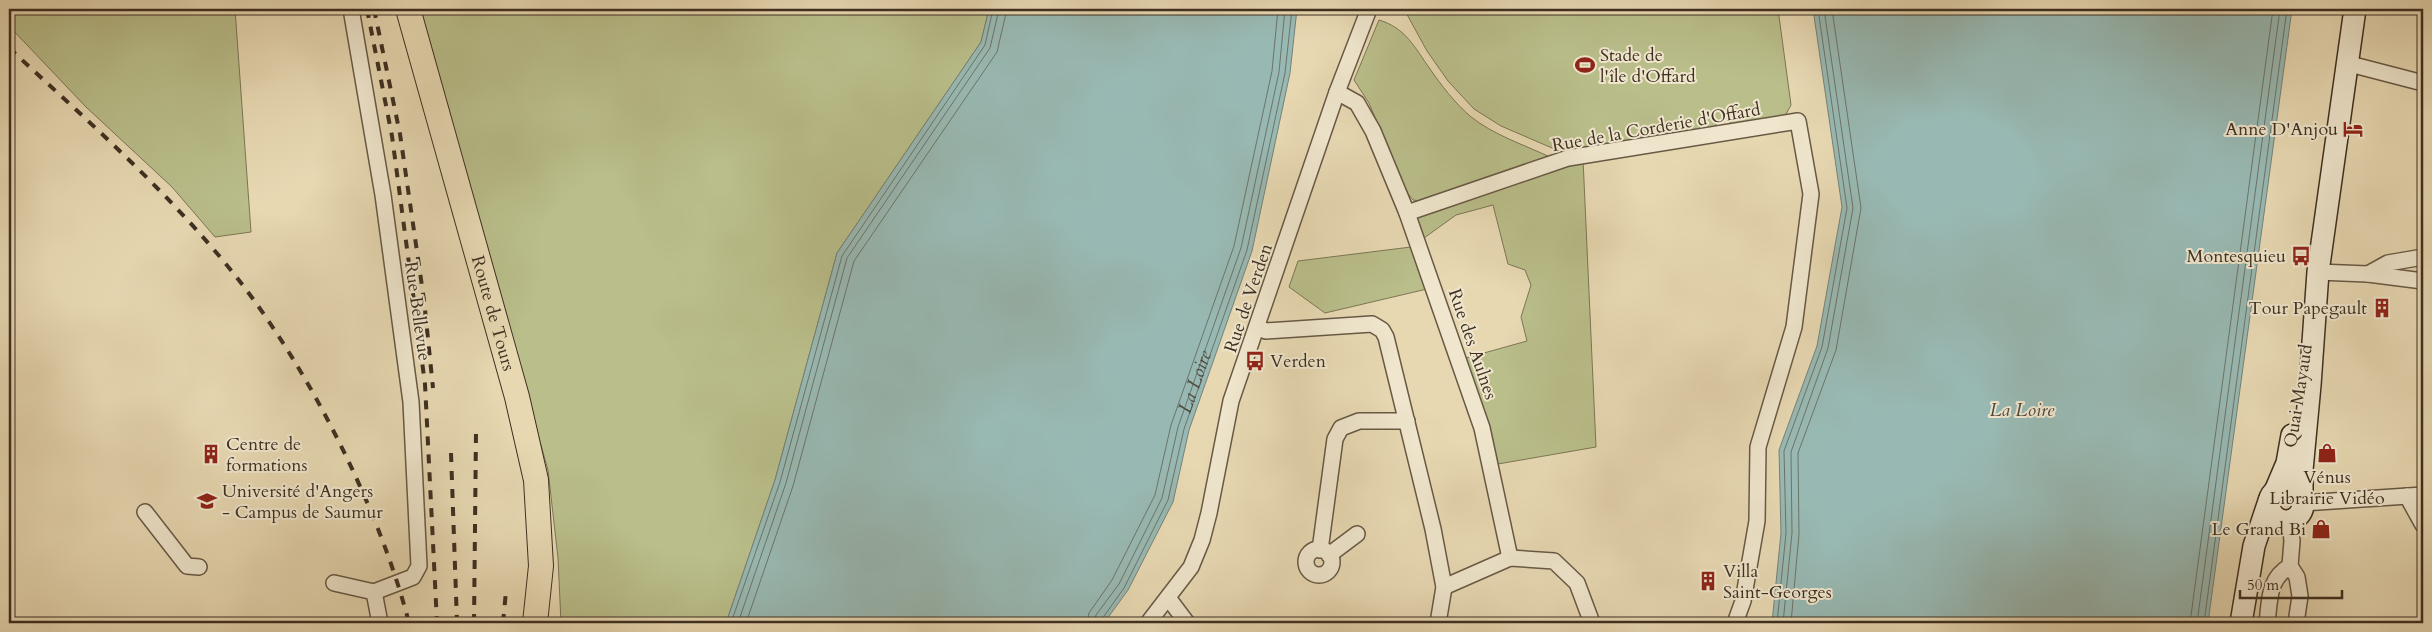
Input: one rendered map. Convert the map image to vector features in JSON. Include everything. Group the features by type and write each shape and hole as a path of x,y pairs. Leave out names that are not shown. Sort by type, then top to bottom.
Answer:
{"main road":[{"name":"Route de Tours","path":"408,9 517,397 536,480 541,566 535,623"},
{"name":"Quai Mayaud","path":"2241,623 2254,546 2272,495 2287,463 2318,272 2354,9"},
{"name":"Quai Mayaud","path":"2303,500 2302,470 2318,272"},
{"path":"2254,546 2286,520 2298,516 2303,500 2291,487 2272,495 2273,516 2286,520"}],"street":[{"name":"Rue Bellevue","path":"351,9 383,195 411,402 419,566 413,577 374,592"},
{"name":"Rue de Verden","path":"1148,623 1169,599 1190,567 1202,540 1231,401 1258,328 1337,92 1369,9"},
{"path":"2346,63 2423,83"},
{"name":"Rue des Aulnes","path":"1337,92 1358,103 1373,131 1407,213 1482,428 1510,558"},
{"name":"Rue de la Corderie d'Offard","path":"1407,213 1568,158 1798,121 1811,194 1794,327 1758,447 1757,521 1743,601 1736,623"},
{"path":"2368,274 2388,263 2423,256"},
{"path":"2318,272 2368,274 2423,282"},
{"path":"1258,328 1266,331 1372,324 1382,330 1386,337 1433,529 1444,587 1438,623"},
{"path":"1357,534 1325,552 1335,439 1341,428 1359,421 1407,421"},
{"path":"2407,496 2423,524"},
{"path":"2303,500 2423,496"},
{"path":"145,512 187,566 199,566"},
{"path":"2286,520 2292,541 2290,566 2297,577 2300,596 2296,623"},
{"path":"1444,587 1510,558 1554,561 1577,583 1592,623"},
{"path":"2267,623 2273,583 2278,573 2290,566"},
{"path":"334,583 374,592 380,623"},
{"path":"1169,599 1187,623"}],"green space":[{"path":"9,9 235,9 251,232 215,237 172,187 86,107 9,26"},
{"path":"418,9 989,9 981,42 837,253 775,480 726,623 561,623 558,558 548,470"},
{"name":"Stade de l'île d'Offard","path":"1404,9 1778,9 1791,105 1785,116 1734,126 1724,117 1711,129 1581,150 1552,148 1501,126 1474,109 1448,81 1427,51"},
{"path":"1379,20 1403,33 1434,75 1470,116 1499,134 1552,158 1426,202 1413,200 1405,190 1369,103 1354,80"},
{"path":"1583,159 1596,447 1498,464 1490,427 1466,358 1527,341 1521,317 1531,285 1525,270 1508,264 1493,205 1456,215 1424,238 1416,217"},
{"path":"1411,247 1427,289 1325,313 1289,287 1298,261"}],"water":[{"name":"La Loire","path":"989,9 1297,9 1290,73 1252,251 1189,430 1173,502 1128,590 1104,623 726,623 775,480 837,253 981,42"},
{"name":"La Loire","path":"1813,9 2292,9 2208,623 1772,623 1781,533 1779,450 1817,346 1842,207"}],"railway":[{"path":"367,9 392,136 425,384 437,623"},
{"path":"374,9 400,134 424,300 433,388"},
{"path":"9,48 99,131 185,217 238,279 265,316 316,398 340,443 380,535 409,623"},
{"path":"474,623 476,431"},
{"path":"451,453 457,623"},
{"path":"503,623 506,591"}],"place":[{"name":"Stade de l'île d'Offard","path":"1585,65"},
{"name":"Anne D'Anjou","path":"2353,129"},
{"name":"Montesquieu","path":"2301,256"},
{"name":"Tour Papegault","path":"2382,308"},
{"name":"Verden","path":"1255,361"},
{"name":"Vénus Librairie Vidéo","path":"2327,453"},
{"name":"Centre de formations","path":"211,454"},
{"name":"Université d'Angers - Campus de Saumur","path":"207,501"},
{"name":"Le Grand Bi","path":"2321,529"},
{"name":"Villa Saint-Georges","path":"1708,581"}]}
